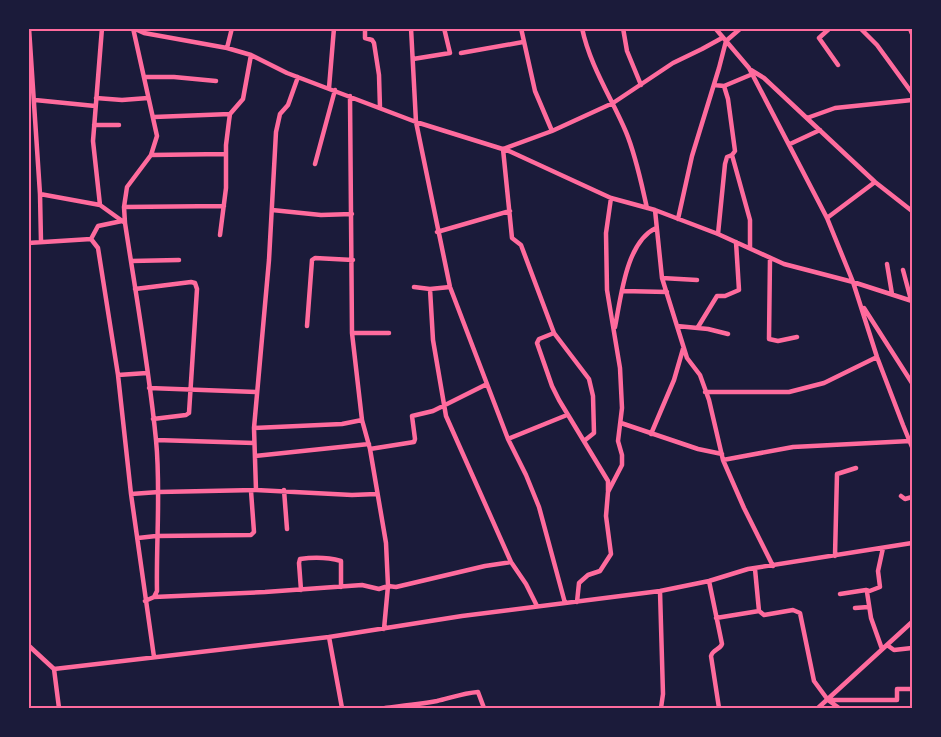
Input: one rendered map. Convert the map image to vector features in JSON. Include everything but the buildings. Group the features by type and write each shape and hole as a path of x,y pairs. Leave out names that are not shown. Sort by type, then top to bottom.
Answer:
{"street":[{"path":"29,28 35,100 41,242"},
{"path":"100,205 93,147 102,28"},
{"path":"133,28 144,33 227,48 251,55 416,122 503,149 611,198 655,210 802,270 853,282 912,300"},
{"path":"133,28 157,136 151,155 127,187 123,222 131,261 156,440 159,492 156,536 157,591 154,597"},
{"path":"227,48 232,28"},
{"path":"315,164 332,89 334,28"},
{"path":"365,28 366,39 374,43 379,75 380,108"},
{"path":"411,28 416,122 450,287 508,439 539,507 565,603"},
{"path":"412,59 450,53 444,28"},
{"path":"521,28 535,91 552,131"},
{"path":"582,28 591,61 613,103 636,158 647,208"},
{"path":"623,28 627,51 641,85"},
{"path":"621,423 722,457 793,447 911,444 877,357 861,304 828,218 752,71 715,28"},
{"path":"503,149 552,131 613,103 672,63 724,39 741,28"},
{"path":"830,28 819,38 838,64"},
{"path":"860,28 877,45 912,93"},
{"path":"910,28 912,33"},
{"path":"678,219 724,39"},
{"path":"461,53 523,42"},
{"path":"220,235 230,114 243,99 251,55"},
{"path":"714,85 724,86 752,71"},
{"path":"752,71 764,78 875,182 912,211"},
{"path":"138,538 251,534 254,532 256,392 277,124 280,114 288,105 298,76"},
{"path":"144,77 216,81"},
{"path":"724,86 728,99 734,148 732,156 750,220 750,247"},
{"path":"350,96 352,333 362,420 386,543 388,586 384,629"},
{"path":"96,98 122,100 148,98"},
{"path":"35,100 95,106"},
{"path":"807,118 835,108 912,100"},
{"path":"154,117 230,114"},
{"path":"94,125 119,125"},
{"path":"790,144 820,130"},
{"path":"503,149 512,238 521,245 554,333 584,371 591,386 594,433 584,441"},
{"path":"151,155 225,154"},
{"path":"718,234 725,164 727,157 732,156"},
{"path":"828,218 875,182"},
{"path":"40,194 100,205 123,222"},
{"path":"608,492 622,465 618,441 621,423 620,368 607,290 605,250 611,198"},
{"path":"124,207 224,206"},
{"path":"272,210 321,215 352,214"},
{"path":"655,210 662,279 687,358 700,375 722,457 772,566"},
{"path":"437,232 510,211"},
{"path":"91,239 98,226 123,222"},
{"path":"614,330 633,253 645,234 656,228"},
{"path":"28,243 91,239 95,242 100,258 118,375 131,494 154,657"},
{"path":"698,327 717,296 724,296 739,290 736,242"},
{"path":"307,326 312,260 315,258 353,260"},
{"path":"770,258 770,339 778,341 797,337"},
{"path":"131,261 179,260"},
{"path":"887,264 892,294"},
{"path":"903,270 912,300"},
{"path":"662,279 697,280"},
{"path":"135,289 191,282 195,283 197,289 188,414 153,419"},
{"path":"414,287 430,289 450,287"},
{"path":"430,289 433,340 442,405 511,562 537,606"},
{"path":"622,291 667,292"},
{"path":"861,304 912,383"},
{"path":"677,326 698,327 728,334"},
{"path":"352,333 389,333"},
{"path":"554,333 539,339 537,343 552,386 567,416 608,481 606,516 611,554 600,571 588,575 579,583 577,602"},
{"path":"651,434 675,380 684,346"},
{"path":"705,392 789,392 824,383 877,357"},
{"path":"118,375 147,373"},
{"path":"255,456 414,442 412,416 433,411 487,384"},
{"path":"149,388 256,392"},
{"path":"508,439 567,416"},
{"path":"254,428 362,420"},
{"path":"156,440 254,443"},
{"path":"835,556 837,474 856,468"},
{"path":"131,494 254,490 376,494"},
{"path":"284,490 286,529"},
{"path":"901,496 905,499 912,497"},
{"path":"54,669 329,637 537,606 660,591 755,569 912,543"},
{"path":"840,594 869,591 880,587 878,571 883,548"},
{"path":"301,590 299,563 303,558 341,561 341,587"},
{"path":"146,601 154,597 362,585 379,589 511,562"},
{"path":"755,569 759,611 764,615 793,610 800,613 814,681 828,700 839,708"},
{"path":"709,581 722,644 713,651 711,656 719,708"},
{"path":"660,591 663,694 661,708"},
{"path":"869,591 867,592 868,607 882,650"},
{"path":"855,608 868,607"},
{"path":"716,618 759,611"},
{"path":"818,708 912,622"},
{"path":"329,637 342,708"},
{"path":"28,645 54,669 59,708"},
{"path":"887,645 894,650 912,648"},
{"path":"828,700 897,700 897,689 912,689"},
{"path":"385,708 433,702 478,692 484,708"},
{"path":"433,702 434,708"}]}
